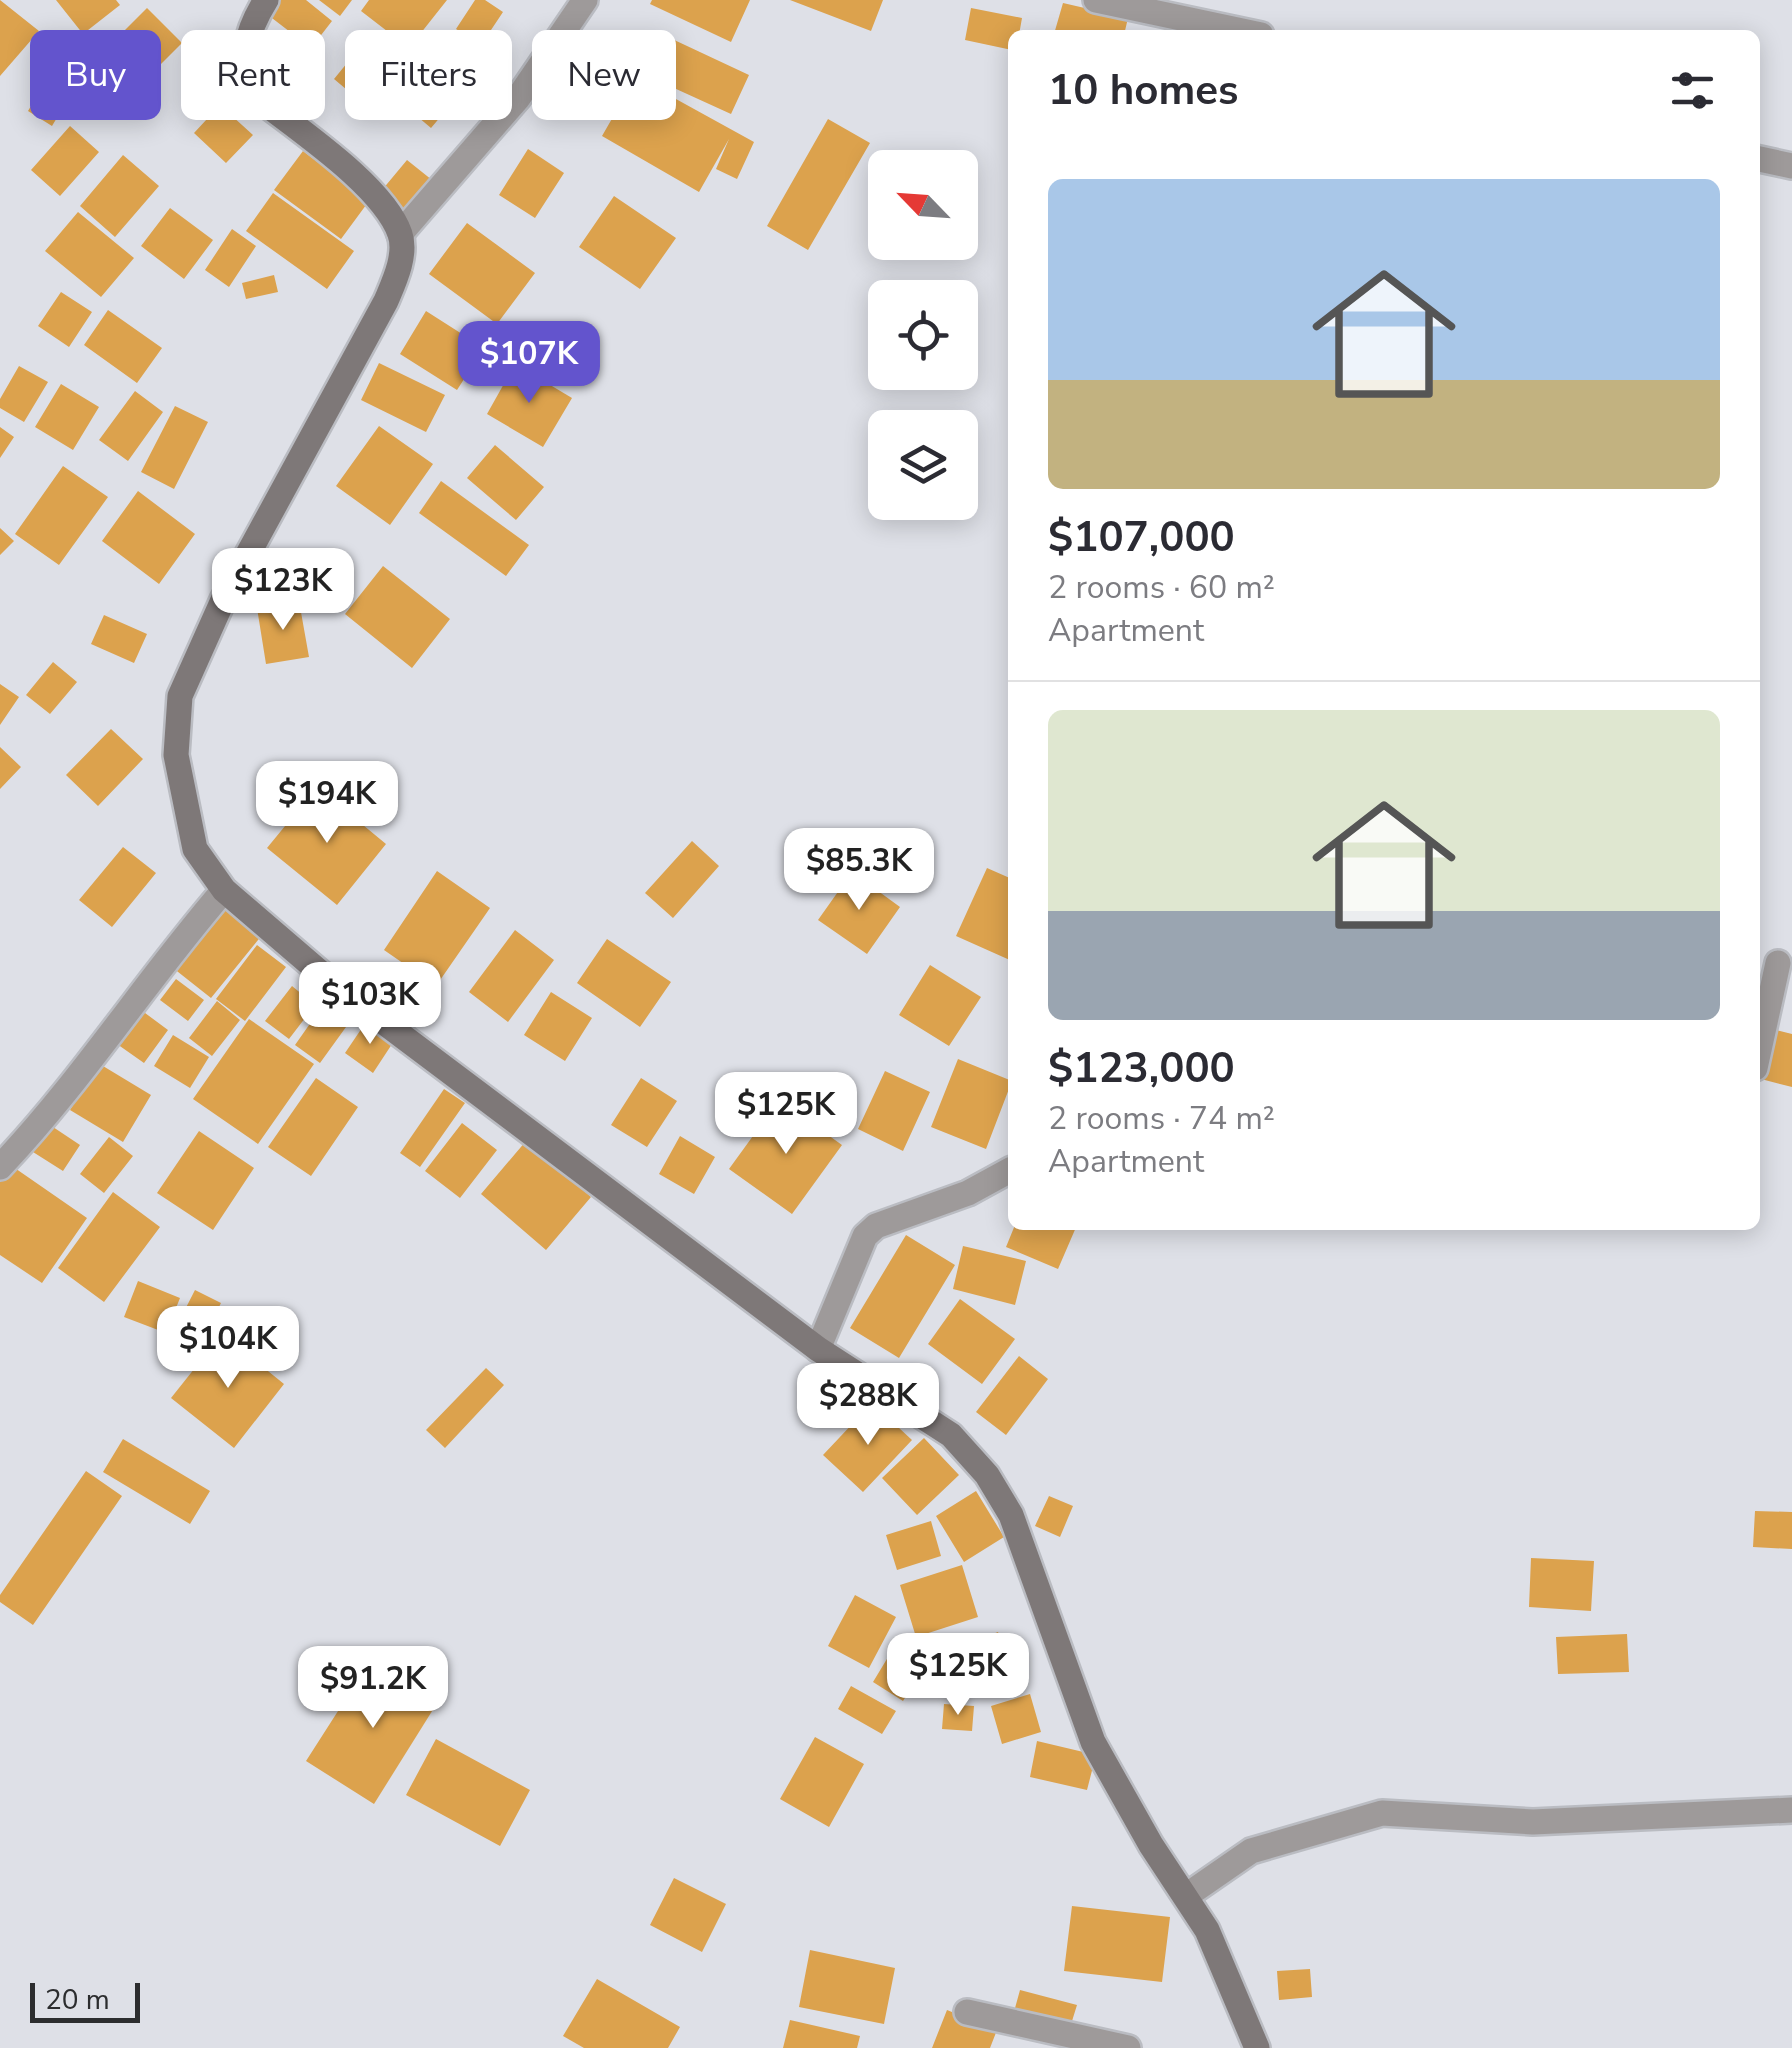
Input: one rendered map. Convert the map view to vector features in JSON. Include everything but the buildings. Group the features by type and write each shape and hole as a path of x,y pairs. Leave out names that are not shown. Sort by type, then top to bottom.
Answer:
{"street":[{"path":"266,0 246,42 243,70 254,95 378,199 400,234 398,272 386,301 223,600 180,696 176,756 196,849 224,890 469,1089 818,1350 950,1435 987,1475 1028,1560 1093,1742 1142,1829 1207,1930 1257,2048"},
{"path":"400,234 518,98 585,0"},
{"path":"1096,0 1237,30"},
{"path":"1760,159 1792,166"},
{"path":"0,1167 33,1132 157,967 224,890"},
{"path":"1760,1045 1778,963"},
{"path":"818,1350 865,1236 876,1226 968,1193 1008,1171"},
{"path":"1186,1896 1251,1851 1382,1813 1533,1822 1792,1810"},
{"path":"967,2012 1128,2048"}]}
